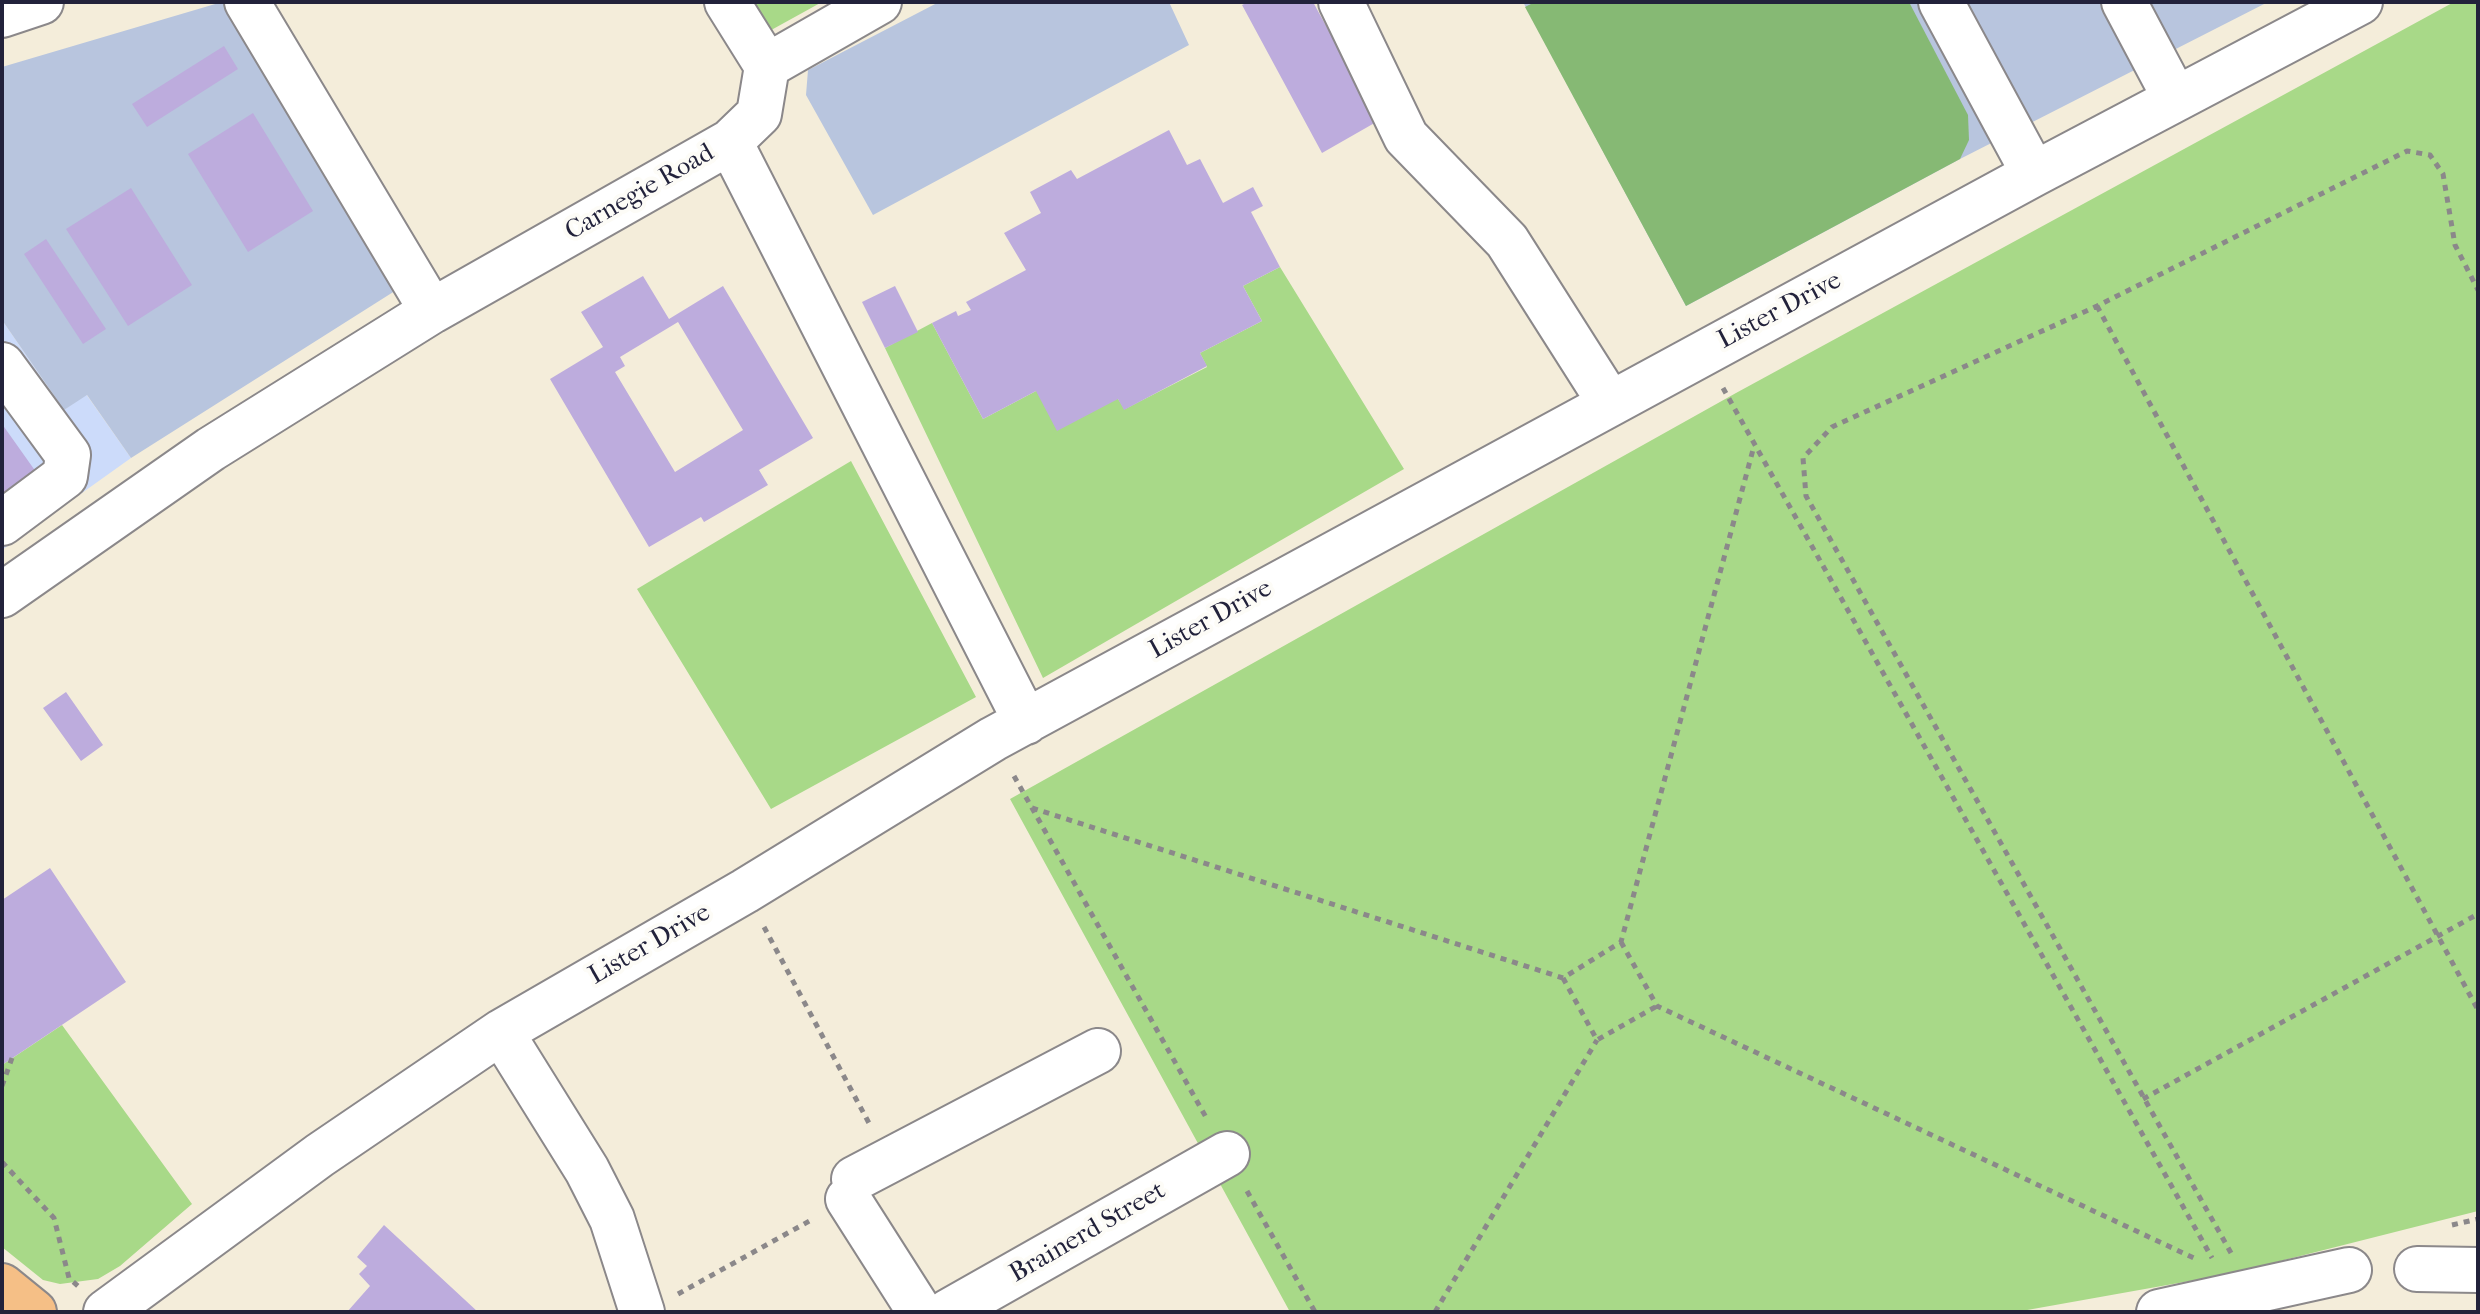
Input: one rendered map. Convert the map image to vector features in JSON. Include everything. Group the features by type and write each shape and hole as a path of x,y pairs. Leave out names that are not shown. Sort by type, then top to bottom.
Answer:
{"main road":[{"path":"2,1286 34,1312"}],"street":[{"path":"2,15 41,2"},
{"path":"247,2 432,311"},
{"path":"727,2 767,66 759,114 730,142"},
{"path":"767,66 879,2"},
{"path":"1341,2 1406,137 1507,241 1610,403"},
{"path":"1941,2 2034,174"},
{"name":"Lister Drive","path":"106,1312 320,1155 501,1032 745,891 1009,731 1704,352 2360,2"},
{"path":"2133,20 2175,98"},
{"name":"Carnegie Road","path":"2,595 211,449 432,311 730,142 1009,731"},
{"path":"2,365 68,455 65,476 2,523"},
{"path":"501,1032 587,1170 657,1304"},
{"path":"920,1312 851,1189 1098,1051"},
{"name":"Brainerd Street","path":"948,1312 1227,1154"},
{"path":"2417,1269 2478,1270"},
{"path":"2176,1311 2349,1270"}],"path":[{"path":"2253,1291 1806,496 1803,458 1832,427 2097,306 2407,151 2430,155 2443,174 2455,245 2478,290"},
{"path":"2097,306 2478,1010"},
{"path":"1621,942 1657,1006 2167,1249 2217,1268 1704,352"},
{"path":"1563,978 1621,942 1754,446"},
{"path":"1009,731 1032,808 1315,1312"},
{"path":"1032,808 1563,978 1597,1040"},
{"path":"657,1304 851,1189 872,1121 745,891"},
{"path":"2143,1099 2478,914"},
{"path":"1435,1312 1597,1040 1657,1006"},
{"path":"2,1086 12,1058"},
{"path":"2,1162 4,1169 54,1218 69,1278 106,1312"}],"shaded area":[{"path":"222,2 398,289 131,458 87,395 64,410 2,320 2,67"},
{"path":"939,2 1169,2 1189,45 873,215 806,95 808,70"},
{"path":"1523,2 2268,2 1960,159 1686,306"},
{"path":"2,320 64,410 86,394 131,458 2,550"}],"green space":[{"path":"747,2 822,2 764,34"},
{"path":"1535,2 1909,2 1968,115 1969,140 1960,159 1686,306 1525,7"},
{"path":"2454,2 2478,2 2478,1211 2229,1274 2016,1312 1290,1312 1010,799 1736,393"},
{"path":"1280,267 1404,469 1043,678 885,348 932,323 983,419 1036,391 1118,399 1125,409 1207,367 1200,353 1262,321 1243,286"},
{"path":"851,461 976,697 771,809 637,589"},
{"path":"62,1025 192,1204 120,1266 98,1279 60,1284 43,1280 2,1247 2,1065"}],"building":[{"path":"1248,2 1313,2 1378,121 1322,153 1242,5"},
{"path":"224,46 238,69 147,127 132,104"},
{"path":"253,113 313,211 248,252 188,154"},
{"path":"1169,130 1187,165 1200,159 1223,203 1253,187 1263,206 1251,212 1280,267 1243,286 1262,321 1200,353 1207,366 1124,410 1118,399 1057,431 1036,391 983,419 932,323 956,311 958,316 971,310 966,302 1026,270 1004,233 1041,213 1030,192 1071,170 1077,179"},
{"path":"131,188 192,285 128,326 66,229"},
{"path":"46,239 106,329 83,344 24,254"},
{"path":"643,276 669,319 723,286 813,438 759,470 768,485 704,522 701,517 649,547 550,379 603,347 581,312","holes":["678,322 743,430 675,472 615,372 625,366 620,357"]},
{"path":"895,286 918,332 885,348 862,302"},
{"path":"2,424 41,479 2,507"},
{"path":"66,692 103,745 81,761 43,708"},
{"path":"50,868 126,982 2,1065 2,900"},
{"path":"384,1225 478,1312 347,1312 370,1286 359,1274 367,1266 357,1257"}]}
